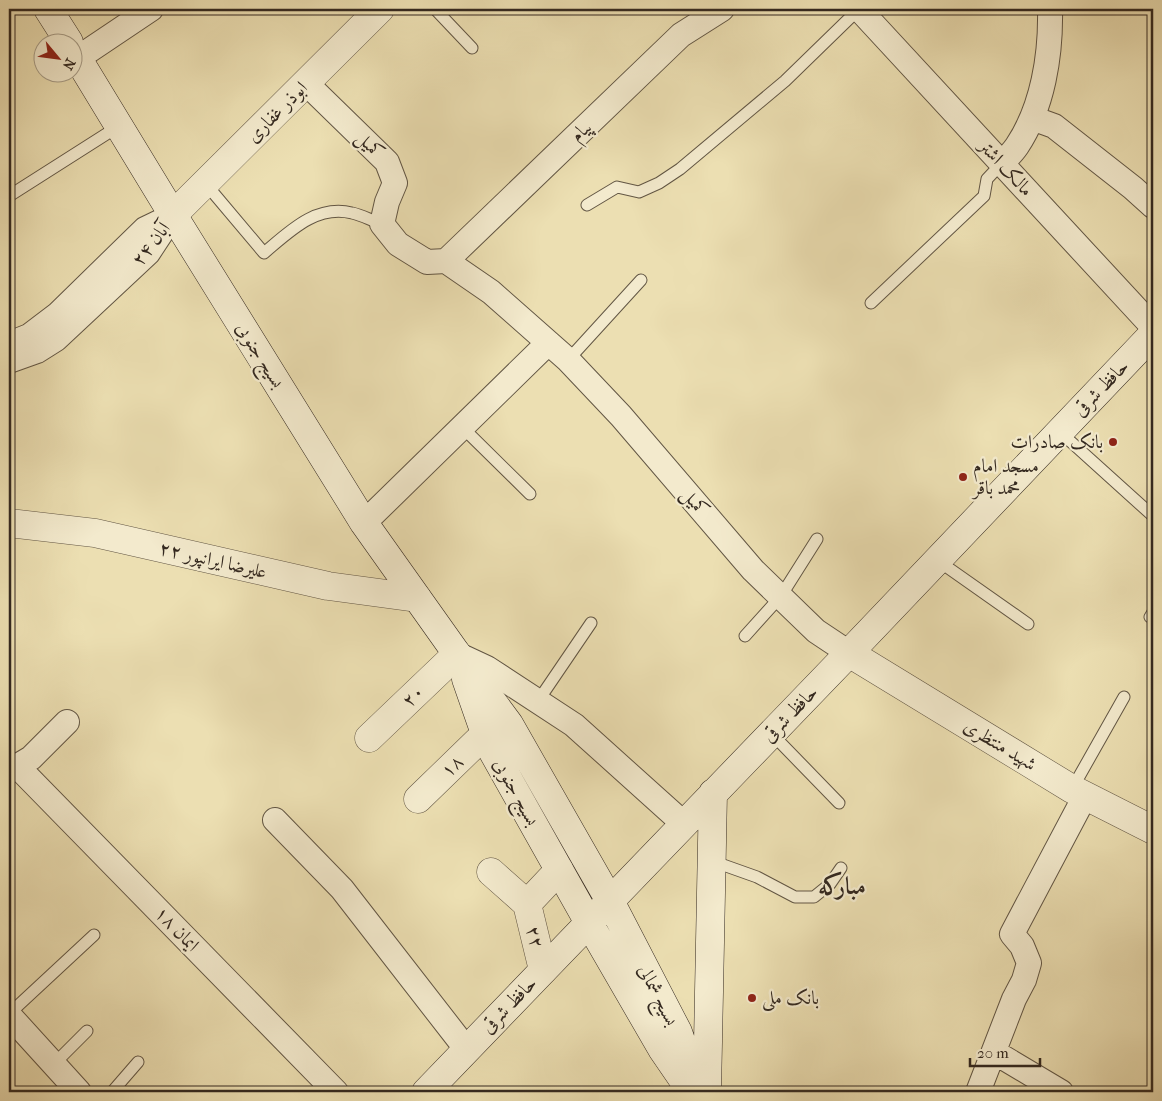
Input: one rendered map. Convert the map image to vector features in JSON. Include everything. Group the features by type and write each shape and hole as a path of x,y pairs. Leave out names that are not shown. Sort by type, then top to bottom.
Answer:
{"main road":[{"name":"بسیج جنوبی","path":"48,9 62,32"},
{"name":"ابوذر غفاری","path":"173,215 380,9"},
{"name":"بسیج جنوبی","path":"82,65 364,524 509,724 610,901"},
{"name":"حافظ شرقی","path":"426,1092 1153,334"},
{"name":"علیرضا ایرانپور ۲۲","path":"9,523 95,533 328,586 417,598"},
{"name":"شهید منتظری","path":"849,653 1078,792 1153,830"},
{"name":"بسیج جنوبی","path":"457,654 489,745 589,923"},
{"name":"۲۰","path":"369,738 457,654"},
{"name":"۱۸","path":"418,799 485,734"},
{"path":"707,1092 713,793"},
{"path":"491,872 527,904 559,870"},
{"name":"بسیج شمالی","path":"610,901 678,1032 699,1092"},
{"name":"۲۲","path":"527,904 543,970"},
{"name":"بسیج شمالی","path":"589,923 662,1049 691,1092"}],"street":[{"path":"82,45 151,9"},
{"name":"پیام","path":"446,262 681,35 722,9"},
{"name":"مالک اشتر","path":"859,9 1153,327"},
{"path":"1002,163 1017,146 1032,118 1044,77 1050,32 1050,9"},
{"name":"کمیل","path":"306,83 387,162 395,183 387,202 382,224 398,244 427,262 446,262 491,292 568,360 621,416 753,570 816,631 849,653"},
{"path":"1032,118 1054,126 1126,182 1153,206"},
{"name":"آبان ۲۴","path":"9,344 29,336 58,314 145,229 173,215"},
{"name":"آبان ۲۴","path":"9,361 37,351 56,339 148,253 173,215"},
{"path":"364,524 548,343"},
{"path":"457,654 487,668 574,725 684,824"},
{"path":"13,769 30,758 67,722"},
{"name":"ایمان ۱۸","path":"13,769 336,1092"},
{"path":"978,1092 1014,1000 1024,980 1029,963 1022,946 1012,934 1078,792"},
{"path":"275,820 342,889 467,1050"},
{"path":"9,1015 79,1092"},
{"path":"994,1052 1061,1092"}],"lane":[{"path":"435,9 472,48"},
{"path":"587,205 617,186 639,192 659,184 680,169 785,81 859,9"},
{"path":"9,196 119,126"},
{"path":"871,303 984,196 986,179 1002,163"},
{"path":"205,183 264,253 296,226 327,211 352,213 382,224"},
{"path":"568,360 641,280"},
{"path":"462,427 530,494"},
{"path":"1060,432 1153,516"},
{"path":"745,636 781,596 817,539"},
{"path":"937,560 1028,624"},
{"path":"538,700 591,623"},
{"path":"1078,792 1124,697"},
{"path":"771,733 839,803"},
{"path":"712,860 757,877 796,897 814,897 830,884 841,868"},
{"path":"9,1015 94,935"},
{"path":"54,1064 87,1030"},
{"path":"112,1092 138,1062"}],"place":[{"name":"بانک صادرات","path":"1113,442"},
{"name":"مسجد امام محمد باقر","path":"963,477"},
{"name":"بانک ملی","path":"752,998"}],"district":[{"name":"مبارکه","path":"842,886"}]}
